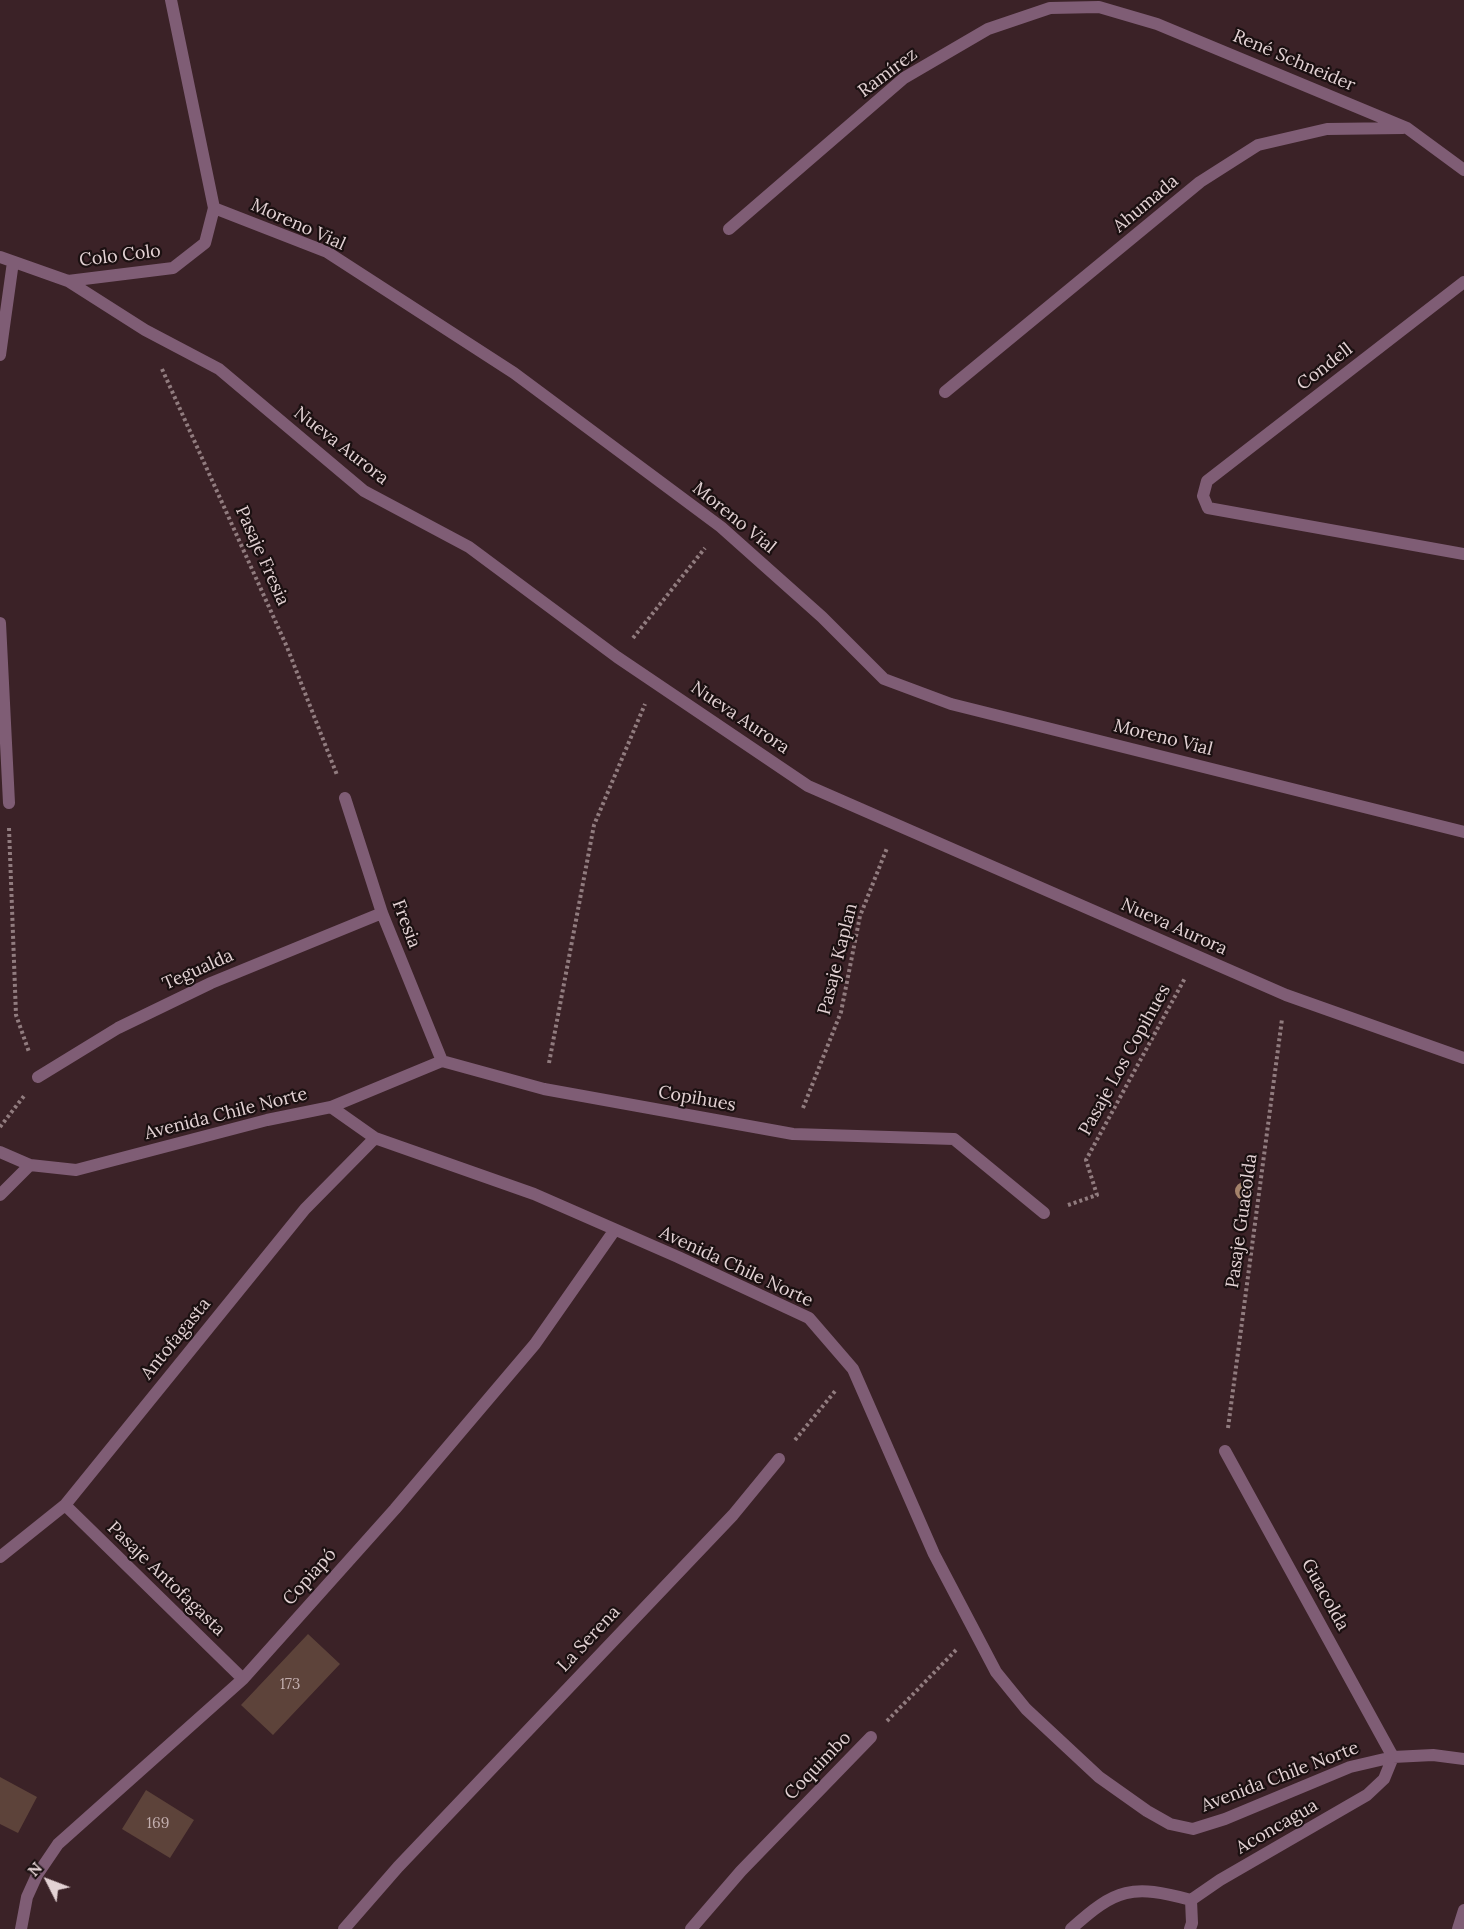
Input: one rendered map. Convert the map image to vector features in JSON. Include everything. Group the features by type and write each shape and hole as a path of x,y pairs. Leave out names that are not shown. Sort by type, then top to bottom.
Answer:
{"street":[{"path":"171,0 214,208"},
{"name":"René Schneider","path":"1099,7 1157,24 1407,128 1464,170"},
{"name":"Ramírez","path":"729,229 904,78 988,29 1050,8 1099,7"},
{"name":"Ahumada","path":"945,392 1200,182 1258,145 1327,129 1407,128"},
{"name":"Colo Colo","path":"0,257 68,281 173,268 205,243 214,208"},
{"name":"Moreno Vial","path":"214,208 327,252 514,373 722,527 822,617 884,679 951,704 1464,832"},
{"path":"0,355 13,262"},
{"name":"Nueva Aurora","path":"68,281 144,330 219,369 364,491 469,547 617,657 808,786 1286,995 1464,1058"},
{"name":"Condell","path":"1464,282 1207,481 1203,496 1208,508 1464,554"},
{"path":"0,623 9,803"},
{"name":"Fresia","path":"345,798 382,913 442,1061"},
{"name":"Tegualda","path":"38,1077 118,1028 211,983 382,913"},
{"path":"331,1107 442,1061"},
{"name":"Copihues","path":"442,1061 544,1089 793,1134 954,1139 1044,1213"},
{"name":"Avenida Chile Norte","path":"0,1152 30,1165 76,1170 267,1120 331,1107 375,1138 534,1194 809,1318 853,1369 934,1554 996,1672 1026,1709 1099,1777 1147,1811 1170,1824 1193,1829 1225,1820 1350,1767 1393,1758 1433,1755 1464,1759"},
{"name":"Antofagasta","path":"0,1557 65,1505 305,1209 375,1138"},
{"path":"0,1195 30,1165"},
{"name":"Copiapó","path":"21,1929 27,1897 37,1875 58,1844 243,1679 395,1509 535,1344 615,1231"},
{"name":"Guacolda","path":"1225,1451 1393,1758"},
{"name":"La Serena","path":"344,1929 398,1867 733,1515 779,1459"},
{"name":"Pasaje Antofagasta","path":"65,1505 243,1679"},
{"name":"Coquimbo","path":"691,1929 741,1871 871,1737"},
{"name":"Aconcagua","path":"1191,1900 1220,1880 1367,1795 1384,1779 1393,1758"},
{"path":"1071,1929 1113,1897 1137,1891 1164,1893 1191,1900 1190,1929"},
{"path":"1458,1929 1464,1910"}],"path":[{"name":"Pasaje Fresia","path":"144,330 288,646 345,798"},
{"path":"617,657 722,527"},
{"path":"544,1089 594,825 655,682"},
{"path":"0,1127 38,1077 16,1015 9,803"},
{"name":"Pasaje Kaplan","path":"793,1134 841,1012 860,916 896,825"},
{"name":"Pasaje Los Copihues","path":"1044,1213 1097,1195 1086,1160 1197,956"},
{"name":"Pasaje Guacolda","path":"1225,1451 1286,995"},
{"path":"779,1459 853,1369"},
{"name":"Coquimbo","path":"871,1737 974,1631"}],"building":[{"path":"308,1634 340,1664 273,1735 241,1705"},
{"path":"0,1777 37,1797 18,1833 0,1824"},
{"path":"146,1790 194,1820 170,1858 122,1829"}]}
